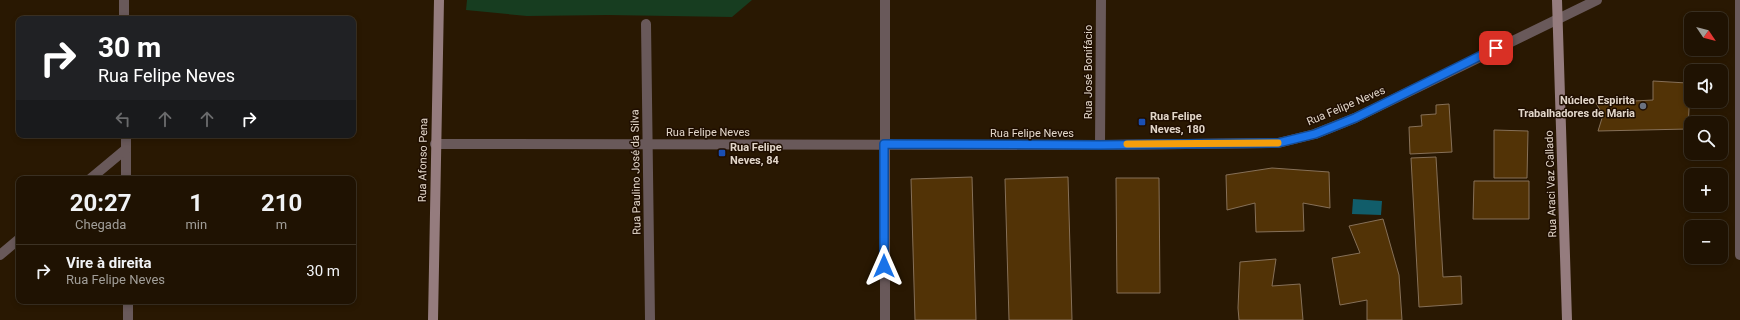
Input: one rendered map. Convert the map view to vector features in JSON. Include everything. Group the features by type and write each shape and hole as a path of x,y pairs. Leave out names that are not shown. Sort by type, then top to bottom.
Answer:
{"main road":[{"name":"Rua Afonso Pena","path":"433,320 439,0"},
{"name":"Rua Araci Vaz Callado","path":"1557,0 1566,320"}],"street":[{"path":"124,0 124,16"},
{"path":"885,0 885,320"},
{"name":"Rua José Bonifácio","path":"1100,145 1101,0"},
{"name":"Rua Felipe Neves","path":"436,144 1100,145 1278,143 1315,134 1355,118 1597,0"},
{"path":"1740,0 1740,255"},
{"name":"Rua Paulino José da Silva","path":"646,24 650,320"},
{"path":"126,138 126,176"},
{"path":"94,176 126,149"},
{"path":"0,255 16,242"},
{"path":"128,304 128,320"}],"green space":[{"path":"467,0 752,0 732,17 608,15 527,16 466,10"}],"water":[{"path":"1353,199 1382,201 1381,215 1352,214"}],"building":[{"name":"Núcleo Espirita Trabalhadores de Maria","path":"1653,81 1684,83 1684,108 1689,109 1689,116 1684,116 1684,129 1598,131 1603,115 1596,103 1653,100"},
{"path":"1449,104 1452,152 1410,154 1409,127 1422,126 1421,115 1436,114 1436,105"},
{"path":"1494,130 1528,131 1527,178 1494,178"},
{"path":"1436,157 1443,277 1461,276 1462,304 1419,307 1411,158"},
{"path":"1272,168 1329,172 1330,208 1303,203 1304,231 1256,232 1255,203 1227,210 1226,175"},
{"path":"972,177 976,320 915,320 911,179"},
{"path":"1068,177 1072,320 1009,320 1005,179"},
{"path":"1116,178 1159,178 1160,293 1117,293"},
{"path":"1474,181 1529,181 1529,219 1473,219"},
{"path":"1383,219 1399,275 1402,320 1367,320 1367,300 1340,305 1332,258 1360,253 1349,226"},
{"path":"1276,259 1272,286 1300,284 1303,320 1239,320 1238,308 1240,262"}],"slow traffic":[{"path":"1127,144 1278,143"}],"place":[{"name":"Núcleo Espirita Trabalhadores de Maria","path":"1643,106"},
{"name":"Rua Felipe Neves, 180","path":"1142,122"},
{"name":"Rua Felipe Neves, 84","path":"722,153"}],"route":[{"path":"884,266 884,144 1100,145 1278,143 1315,134 1355,118 1496,48"}]}
